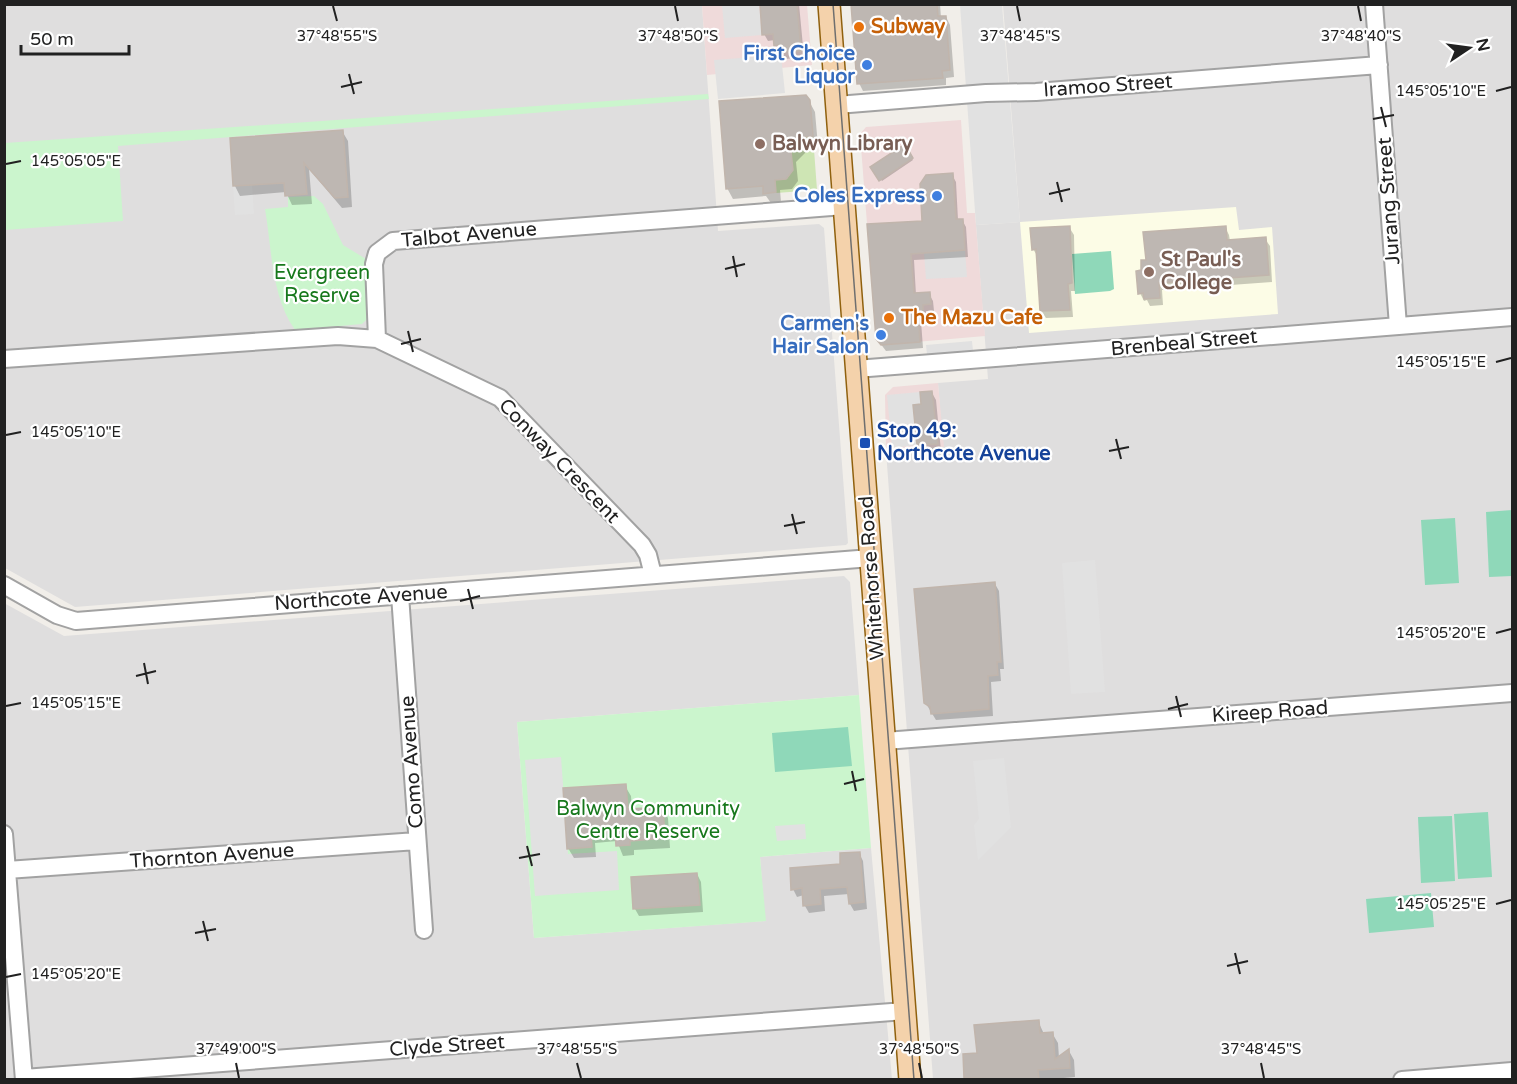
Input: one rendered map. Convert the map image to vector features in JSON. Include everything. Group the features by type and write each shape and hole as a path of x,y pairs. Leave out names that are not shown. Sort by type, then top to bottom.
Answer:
{"main road":[{"name":"Whitehorse Road","path":"829,4 910,1080"}],"street":[{"name":"Jurang Street","path":"1374,4 1398,326"},
{"name":"Iramoo Street","path":"837,105 1379,65"},
{"name":"Talbot Avenue","path":"377,339 374,264 377,253 393,241 844,206"},
{"name":"Brenbeal Street","path":"856,369 1512,317"},
{"path":"4,359 338,336 377,339"},
{"name":"Conway Crescent","path":"377,339 500,398 642,546 648,555 653,575"},
{"name":"Northcote Avenue","path":"4,585 57,615 76,621 871,558"},
{"name":"Como Avenue","path":"400,595 424,930"},
{"name":"Kireep Road","path":"885,741 1512,693"},
{"path":"4,834 11,989 24,1079"},
{"name":"Thornton Avenue","path":"7,870 417,842"},
{"name":"Clyde Street","path":"24,1079 905,1011"},
{"path":"1402,1080 1512,1071"}],"shaded area":[{"path":"5,5 702,5 718,231 819,224 824,228 848,543 846,545 75,607 5,568"},
{"path":"702,5 807,5 812,65 707,75"},
{"path":"722,5 759,5 762,35 725,38"},
{"path":"960,5 1002,5 1020,222 976,225"},
{"path":"1003,5 1512,5 1512,1079 933,1079 886,451 943,447 938,383 988,379 976,225 1020,222"},
{"path":"781,55 785,93 718,99 714,60"},
{"path":"961,120 967,213 975,213 985,336 881,345 876,339 860,134 866,127"},
{"path":"252,185 254,214 235,215 233,186"},
{"name":"St Paul's College","path":"1236,207 1239,230 1272,227 1278,314 1029,333 1020,222"},
{"path":"965,250 967,277 926,279 924,253"},
{"path":"972,341 973,351 927,354 926,345"},
{"path":"938,383 944,447 886,451 885,395 893,387"},
{"path":"920,392 921,404 913,405 917,445 892,448 887,395"},
{"path":"1095,560 1105,692 1071,694 1062,563"},
{"path":"844,576 850,582 859,695 517,722 534,938 765,921 760,857 871,848 892,1079 5,1079 4,603 64,636"},
{"path":"561,757 568,854 617,851 619,890 535,896 525,760"},
{"path":"1004,758 1011,827 978,860 974,825 979,819 973,761"},
{"path":"805,824 806,839 777,841 775,826"}],"green space":[{"path":"708,94 709,99 118,146 123,221 5,230 5,143"},
{"path":"813,136 817,190 776,193 775,180 787,179 793,170 791,152 805,137"},
{"name":"Evergreen Reserve","path":"314,196 323,204 343,245 366,259 370,316 362,324 295,330 281,302 274,272 265,209 288,207 288,197"},
{"path":"1111,251 1114,289 1075,294 1072,254"},
{"path":"1512,510 1512,576 1489,577 1486,512"},
{"path":"1455,518 1459,583 1425,585 1421,520"},
{"name":"Balwyn Community Centre Reserve","path":"859,695 871,848 760,857 766,921 534,938 517,722"},
{"path":"848,727 852,766 775,772 772,733"},
{"path":"1488,812 1492,877 1458,879 1454,814"},
{"path":"1452,816 1455,881 1421,883 1418,817"},
{"path":"1431,893 1434,927 1369,933 1366,899"}],"building":[{"path":"760,4 797,4 801,51 780,52 780,45 774,46 773,34 762,35"},
{"path":"851,4 937,4 938,16 946,16 950,70 942,71 943,78 857,84"},
{"name":"Balwyn Library","path":"806,95 810,100 813,136 805,137 791,152 793,170 786,179 775,180 776,192 763,194 763,186 726,189 719,101"},
{"path":"343,130 348,197 335,198 304,163 307,194 285,196 284,183 233,186 230,138"},
{"path":"905,144 913,158 879,181 870,167"},
{"path":"953,173 956,219 963,219 965,250 911,254 914,293 930,292 931,304 923,305 923,314 918,314 920,342 881,345 876,339 867,224 922,221 920,184 926,175"},
{"path":"1070,226 1072,283 1068,284 1070,310 1040,311 1036,249 1032,250 1030,228"},
{"path":"1226,226 1227,240 1266,237 1269,275 1159,283 1160,298 1144,299 1143,293 1138,294 1136,271 1141,270 1141,260 1146,260 1143,232"},
{"path":"932,391 938,444 917,445 913,405 921,404 920,392"},
{"path":"995,582 1001,662 997,662 998,675 988,676 989,709 931,714 930,707 924,703 914,589"},
{"path":"626,784 628,809 663,807 665,838 630,841 630,845 616,846 615,832 591,834 592,847 567,849 563,788"},
{"path":"860,852 864,902 849,904 847,887 820,889 821,904 803,906 802,888 791,890 790,868 840,864 840,853"},
{"path":"697,873 700,905 633,909 631,877"},
{"path":"1039,1020 1040,1033 1053,1032 1055,1059 1069,1049 1070,1068 1038,1070 1039,1080 964,1078 963,1054 977,1053 974,1025"}],"tram line":[{"path":"833,4 914,1080"}],"place":[{"name":"Subway","path":"859,27"},
{"name":"First Choice Liquor","path":"867,65"},
{"name":"Balwyn Library","path":"760,144"},
{"name":"Coles Express","path":"937,196"},
{"name":"St Paul's College","path":"1149,272"},
{"name":"The Mazu Cafe","path":"889,318"},
{"name":"Carmen's Hair Salon","path":"881,335"},
{"name":"Stop 49: Northcote Avenue","path":"865,443"}]}
